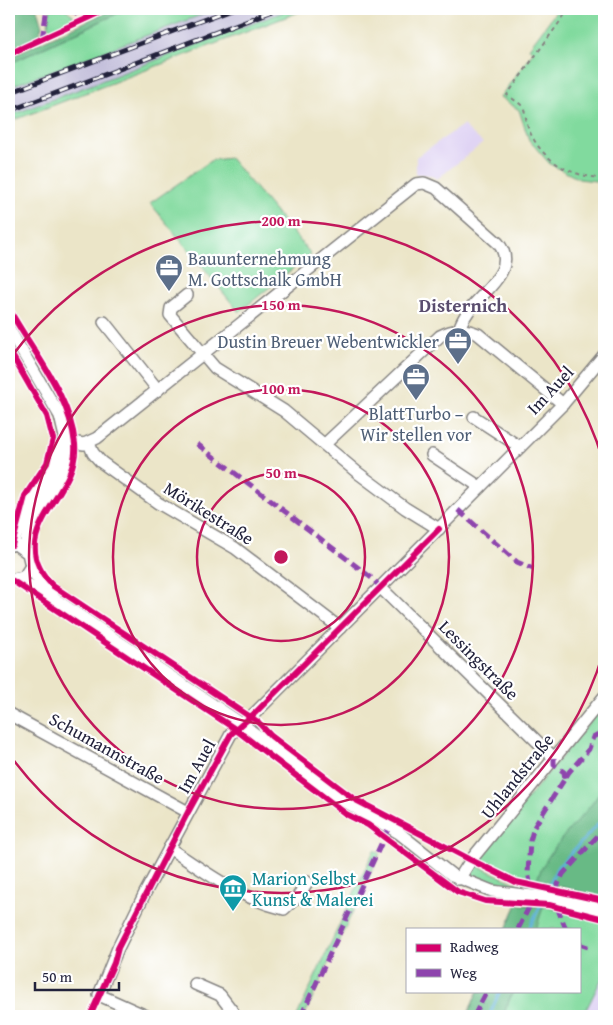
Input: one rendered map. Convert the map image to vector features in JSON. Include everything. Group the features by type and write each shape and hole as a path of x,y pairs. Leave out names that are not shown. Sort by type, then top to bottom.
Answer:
{"street":[{"path":"64,442 89,443 412,186 419,183 428,184 436,188 498,244 504,253 502,273 466,314 459,329"},
{"path":"187,296 171,308 170,315 215,368 284,411 373,484 439,529"},
{"path":"104,322 158,390"},
{"path":"9,329 60,416 64,432 64,442 52,469 20,523 10,546 24,549 31,558 30,569 26,576 14,580"},
{"path":"325,444 440,336 459,329 472,331 484,338 563,404"},
{"name":"Im Auel","path":"146,1016 100,995 118,948 230,734 340,628 563,404 604,355"},
{"path":"474,417 520,447"},
{"path":"24,549 35,514 65,465 68,450 64,442"},
{"name":"Mörikestraße","path":"89,443 96,458 134,487 235,548 340,628"},
{"path":"432,455 480,487"},
{"path":"30,569 56,600"},
{"path":"14,580 56,600 242,724 341,799 399,833 436,864 459,879 492,891 544,897 604,909"},
{"name":"Lessingstraße","path":"380,588 554,758"},
{"name":"Uhlandstraße","path":"459,879 471,860 604,697"},
{"name":"Schumannstraße","path":"9,714 188,812"},
{"path":"169,848 230,887 259,902 284,909 300,895 307,882"},
{"path":"195,984 220,995 233,1012 232,1016"}],"path":[{"path":"570,9 507,95 523,107 529,130 540,151 554,162 574,173 604,178"}],"shaded area":[{"path":"217,9 291,9 9,116 9,87"},
{"path":"463,125 483,143 437,179 430,175 416,174 416,157"},
{"path":"604,974 604,1016 583,1016"}],"green space":[{"path":"9,9 37,9 42,26 37,39 9,52"},
{"path":"50,9 65,9 73,15 73,21 51,30 48,26"},
{"path":"113,9 127,9 9,64 9,57"},
{"path":"127,9 217,9 9,87 9,64"},
{"path":"291,9 307,9 9,122 9,116"},
{"path":"558,9 604,9 604,182 579,179 550,164 529,140 519,110 500,97 533,52 529,48"},
{"path":"230,158 311,254 239,312 150,203 212,160"},
{"path":"604,705 604,898 554,885 543,906 604,922 604,974 583,1016 467,1016 478,992 580,992 580,928 506,928 517,904 536,906 544,888 512,878 483,864 481,855"},
{"path":"604,788 604,898 554,885 551,889 535,885 550,855"},
{"path":"374,850 380,853 304,1016 297,1016"},
{"path":"476,865 528,889 506,889 481,882 472,873 473,866"},
{"path":"517,904 543,907 536,928 506,928"},
{"path":"478,992 513,992 503,1016 467,1016"}],"waterway":[{"path":"545,894 557,868 604,818"},
{"path":"529,928 543,900"},
{"path":"489,1016 500,992"}],"railway":[{"path":"9,93 232,9"},
{"path":"9,111 277,9"}],"marked path":[{"path":"42,39 47,9"},
{"path":"69,9 84,19"},
{"path":"197,444 373,579 380,587"},
{"path":"458,510 517,562 533,569"},
{"path":"531,886 528,873 530,841 534,827 569,772 589,749 593,737 604,731"},
{"path":"554,758 554,765 564,772 565,779"},
{"path":"301,1016 389,827"},
{"path":"555,891 563,874 604,829"},
{"path":"518,928 531,903"},
{"path":"557,907 566,928"},
{"path":"580,944 588,947"},
{"path":"474,1016 486,992"}],"cycle path":[{"path":"9,54 107,9"},
{"path":"9,309 58,390 72,426 75,444 73,463 66,481 38,531 35,548 39,567 53,586 258,722 271,736 354,799 516,882 604,901"},
{"path":"9,350 47,416 53,439 47,463 25,496 12,545"},
{"path":"90,1016 114,963 118,948 188,812 231,734 256,712 439,529"},
{"path":"13,581 235,729 346,814 368,825 458,892 485,901 549,905 604,919"}],"place":[{"name":"Bauunternehmung M. Gottschalk GmbH","path":"169,292"},
{"name":"Dustin Breuer Webentwickler","path":"458,365"},
{"name":"BlattTurbo – Wir stellen vor","path":"416,401"},
{"name":"Marion Selbst Kunst & Malerei","path":"233,912"}],"district":[{"name":"Disternich","path":"463,305"}]}
